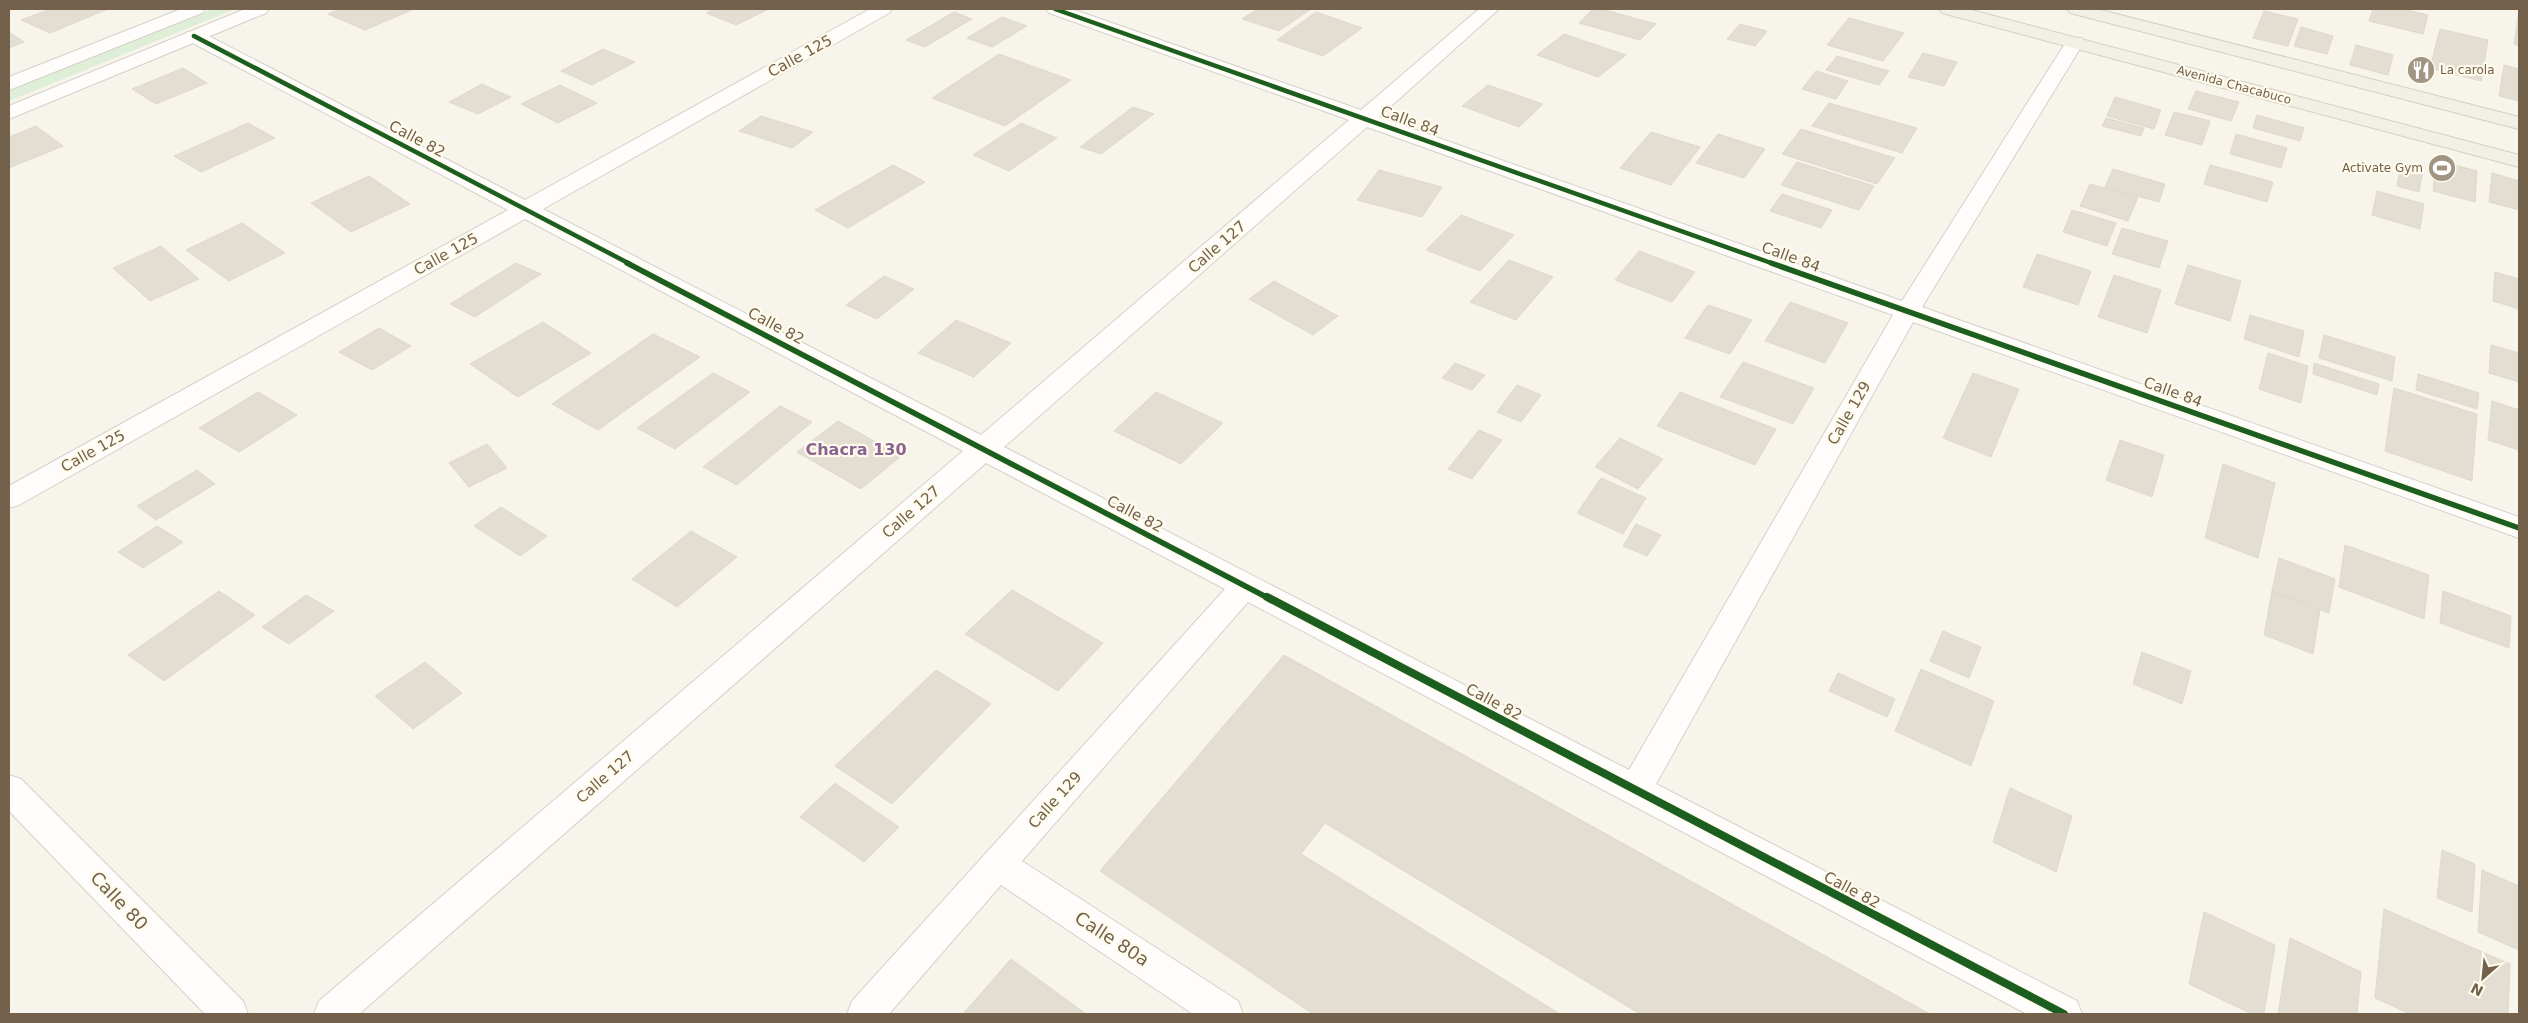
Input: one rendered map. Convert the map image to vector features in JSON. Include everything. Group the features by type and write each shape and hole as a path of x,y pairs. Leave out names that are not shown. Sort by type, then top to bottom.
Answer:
{"main road":[{"name":"Avenida Chacabuco","path":"1948,9 2519,162"},
{"path":"2076,9 2096,11 2519,123"}],"street":[{"path":"9,84 196,9"},
{"path":"9,113 260,9"},
{"name":"Calle 125","path":"9,498 883,9"},
{"name":"Calle 84","path":"1055,9 2519,528"},
{"name":"Calle 127","path":"332,1014 1490,9"},
{"name":"Calle 82","path":"194,36 2064,1014"},
{"name":"Calle 129","path":"1635,790 1907,312 2075,42"},
{"name":"Calle 129","path":"865,1014 1245,586"},
{"name":"Calle 80","path":"9,789 230,1014"},
{"name":"Calle 80a","path":"998,864 1225,1014"}],"green space":[{"path":"213,9 235,9 9,101 9,91"}],"building":[{"path":"50,9 108,9 50,33 21,20"},
{"path":"340,9 414,9 365,30 328,14"},
{"path":"714,9 769,9 736,25 706,13"},
{"path":"1257,9 1311,9 1279,31 1242,19"},
{"path":"1593,9 1601,9 1656,24 1640,40 1579,23"},
{"path":"2373,9 2403,9 2428,15 2423,34 2369,21"},
{"path":"2519,9 2519,46 2514,44"},
{"path":"2264,11 2298,19 2288,46 2253,38"},
{"path":"954,12 972,19 925,47 906,40"},
{"path":"1316,12 1362,28 1323,56 1277,40"},
{"path":"1002,17 1027,26 992,47 967,38"},
{"path":"1849,18 1904,33 1883,61 1827,45"},
{"path":"1740,24 1767,31 1755,46 1727,39"},
{"path":"2301,27 2333,36 2327,54 2294,46"},
{"path":"2440,29 2488,40 2481,81 2430,68"},
{"path":"9,32 24,42 9,48"},
{"path":"1564,34 1626,55 1598,77 1537,55"},
{"path":"2356,45 2393,55 2388,75 2350,65"},
{"path":"603,49 635,62 592,85 561,71"},
{"path":"1923,53 1957,62 1944,86 1908,77"},
{"path":"999,54 1071,80 1005,126 932,98"},
{"path":"1837,56 1889,71 1879,85 1826,70"},
{"path":"2504,65 2519,69 2519,101 2499,96"},
{"path":"183,68 207,83 156,104 132,89"},
{"path":"1816,71 1848,81 1836,99 1802,89"},
{"path":"482,84 511,97 478,114 449,102"},
{"path":"560,85 597,103 558,123 521,104"},
{"path":"1488,85 1543,104 1519,127 1462,106"},
{"path":"2196,91 2239,102 2231,121 2188,109"},
{"path":"2115,97 2161,110 2154,129 2107,116"},
{"path":"1829,103 1917,128 1902,153 1812,126"},
{"path":"1133,107 1154,114 1101,154 1080,147"},
{"path":"2174,112 2210,121 2202,145 2165,135"},
{"path":"2257,115 2304,128 2300,141 2253,128"},
{"path":"761,116 813,132 792,148 739,131"},
{"path":"2106,118 2144,128 2141,136 2102,126"},
{"path":"248,123 275,138 201,172 174,156"},
{"path":"1021,123 1057,138 1009,171 973,155"},
{"path":"36,126 63,146 9,168 9,137"},
{"path":"1801,129 1895,158 1877,184 1782,154"},
{"path":"1651,132 1700,147 1671,185 1620,168"},
{"path":"1718,134 1765,149 1744,178 1696,163"},
{"path":"2236,134 2287,148 2281,168 2230,154"},
{"path":"2436,160 2477,171 2475,202 2433,191"},
{"path":"1797,162 1874,186 1859,210 1781,185"},
{"path":"893,165 925,182 848,228 815,210"},
{"path":"2210,165 2273,182 2267,202 2204,184"},
{"path":"2401,165 2423,170 2419,192 2397,186"},
{"path":"2113,169 2165,184 2159,202 2105,187"},
{"path":"1379,170 1442,187 1422,217 1357,200"},
{"path":"2492,173 2519,181 2519,210 2489,202"},
{"path":"369,176 410,204 351,232 311,203"},
{"path":"2090,184 2138,197 2128,221 2080,206"},
{"path":"2377,191 2424,204 2420,229 2372,215"},
{"path":"1782,194 1832,210 1821,228 1770,211"},
{"path":"2072,210 2116,223 2107,246 2063,232"},
{"path":"1461,215 1514,235 1480,271 1426,250"},
{"path":"242,223 285,253 229,281 186,250"},
{"path":"2122,228 2168,241 2159,268 2112,254"},
{"path":"161,246 199,279 150,301 113,268"},
{"path":"1639,251 1695,272 1672,302 1615,280"},
{"path":"2037,254 2091,271 2078,305 2023,287"},
{"path":"1509,260 1553,277 1516,320 1470,302"},
{"path":"516,263 541,274 475,317 450,304"},
{"path":"2188,265 2241,281 2230,321 2175,304"},
{"path":"2495,272 2519,279 2519,309 2493,301"},
{"path":"2114,275 2161,290 2147,333 2098,317"},
{"path":"884,276 914,289 877,319 846,305"},
{"path":"1274,281 1338,316 1313,335 1249,299"},
{"path":"1790,302 1848,323 1825,363 1765,341"},
{"path":"1708,305 1752,320 1730,354 1685,338"},
{"path":"2250,315 2304,331 2299,357 2244,339"},
{"path":"956,320 1011,343 974,377 918,353"},
{"path":"543,322 591,353 518,397 470,364"},
{"path":"379,328 411,346 372,370 339,352"},
{"path":"653,334 700,357 598,430 552,404"},
{"path":"2324,335 2395,357 2392,381 2319,358"},
{"path":"2491,345 2519,353 2519,382 2489,373"},
{"path":"2268,353 2308,366 2301,403 2259,389"},
{"path":"1743,362 1814,388 1793,424 1720,397"},
{"path":"1455,363 1485,375 1472,390 1442,378"},
{"path":"2314,363 2379,384 2377,395 2313,374"},
{"path":"713,373 750,392 675,449 637,428"},
{"path":"1973,373 2019,389 1991,457 1943,438"},
{"path":"2418,374 2479,393 2477,409 2416,390"},
{"path":"1517,385 1541,395 1521,422 1497,412"},
{"path":"2394,388 2477,414 2472,481 2385,451"},
{"path":"258,392 297,415 239,452 199,428"},
{"path":"1156,392 1223,423 1181,464 1114,431"},
{"path":"1680,392 1776,429 1755,465 1657,426"},
{"path":"2492,401 2519,410 2519,450 2488,440"},
{"path":"780,406 812,422 737,485 703,467"},
{"path":"838,421 901,456 861,489 797,452"},
{"path":"1479,430 1502,440 1472,479 1448,469"},
{"path":"1620,438 1663,459 1638,489 1595,467"},
{"path":"2120,440 2164,455 2152,497 2106,480"},
{"path":"487,444 507,468 469,487 449,463"},
{"path":"2223,464 2275,483 2258,558 2205,538"},
{"path":"197,470 215,484 156,520 137,506"},
{"path":"1601,478 1646,498 1623,534 1577,513"},
{"path":"501,507 547,536 520,556 474,526"},
{"path":"1636,524 1661,535 1647,556 1623,546"},
{"path":"157,526 183,542 143,568 118,552"},
{"path":"691,531 737,557 677,607 632,579"},
{"path":"2345,545 2429,575 2424,619 2339,587"},
{"path":"2279,558 2335,579 2329,613 2272,591"},
{"path":"1012,590 1103,643 1058,691 965,634"},
{"path":"219,591 255,615 164,681 128,655"},
{"path":"2272,591 2320,610 2313,654 2264,635"},
{"path":"2443,591 2511,616 2509,648 2440,623"},
{"path":"306,595 334,611 289,644 262,627"},
{"path":"1943,631 1981,647 1969,678 1930,661"},
{"path":"2142,652 2191,671 2182,704 2133,684"},
{"path":"1284,655 1930,1014 1640,1014 1325,823 1301,854 1560,1014 1313,1014 1100,871"},
{"path":"425,662 462,693 413,729 375,696"},
{"path":"1921,669 1994,701 1971,766 1895,731"},
{"path":"936,670 991,704 892,804 835,766"},
{"path":"1838,673 1895,699 1887,717 1829,691"},
{"path":"835,783 899,827 864,862 800,817"},
{"path":"2010,788 2072,816 2056,872 1993,842"},
{"path":"2442,850 2475,864 2472,912 2437,898"},
{"path":"2482,870 2519,886 2519,950 2478,932"},
{"path":"2384,909 2510,964 2508,1014 2410,1014 2375,998"},
{"path":"2204,912 2275,945 2264,1014 2252,1014 2189,984"},
{"path":"2290,938 2361,972 2357,1014 2278,1014"},
{"path":"1011,959 1086,1014 963,1014"}],"cycle path":[{"path":"1055,9 2519,528"},
{"path":"194,36 2064,1014"}],"place":[{"name":"La carola","path":"2421,70"},
{"name":"Activate Gym","path":"2442,168"}],"district":[{"name":"Chacra 130","path":"856,449"}]}
